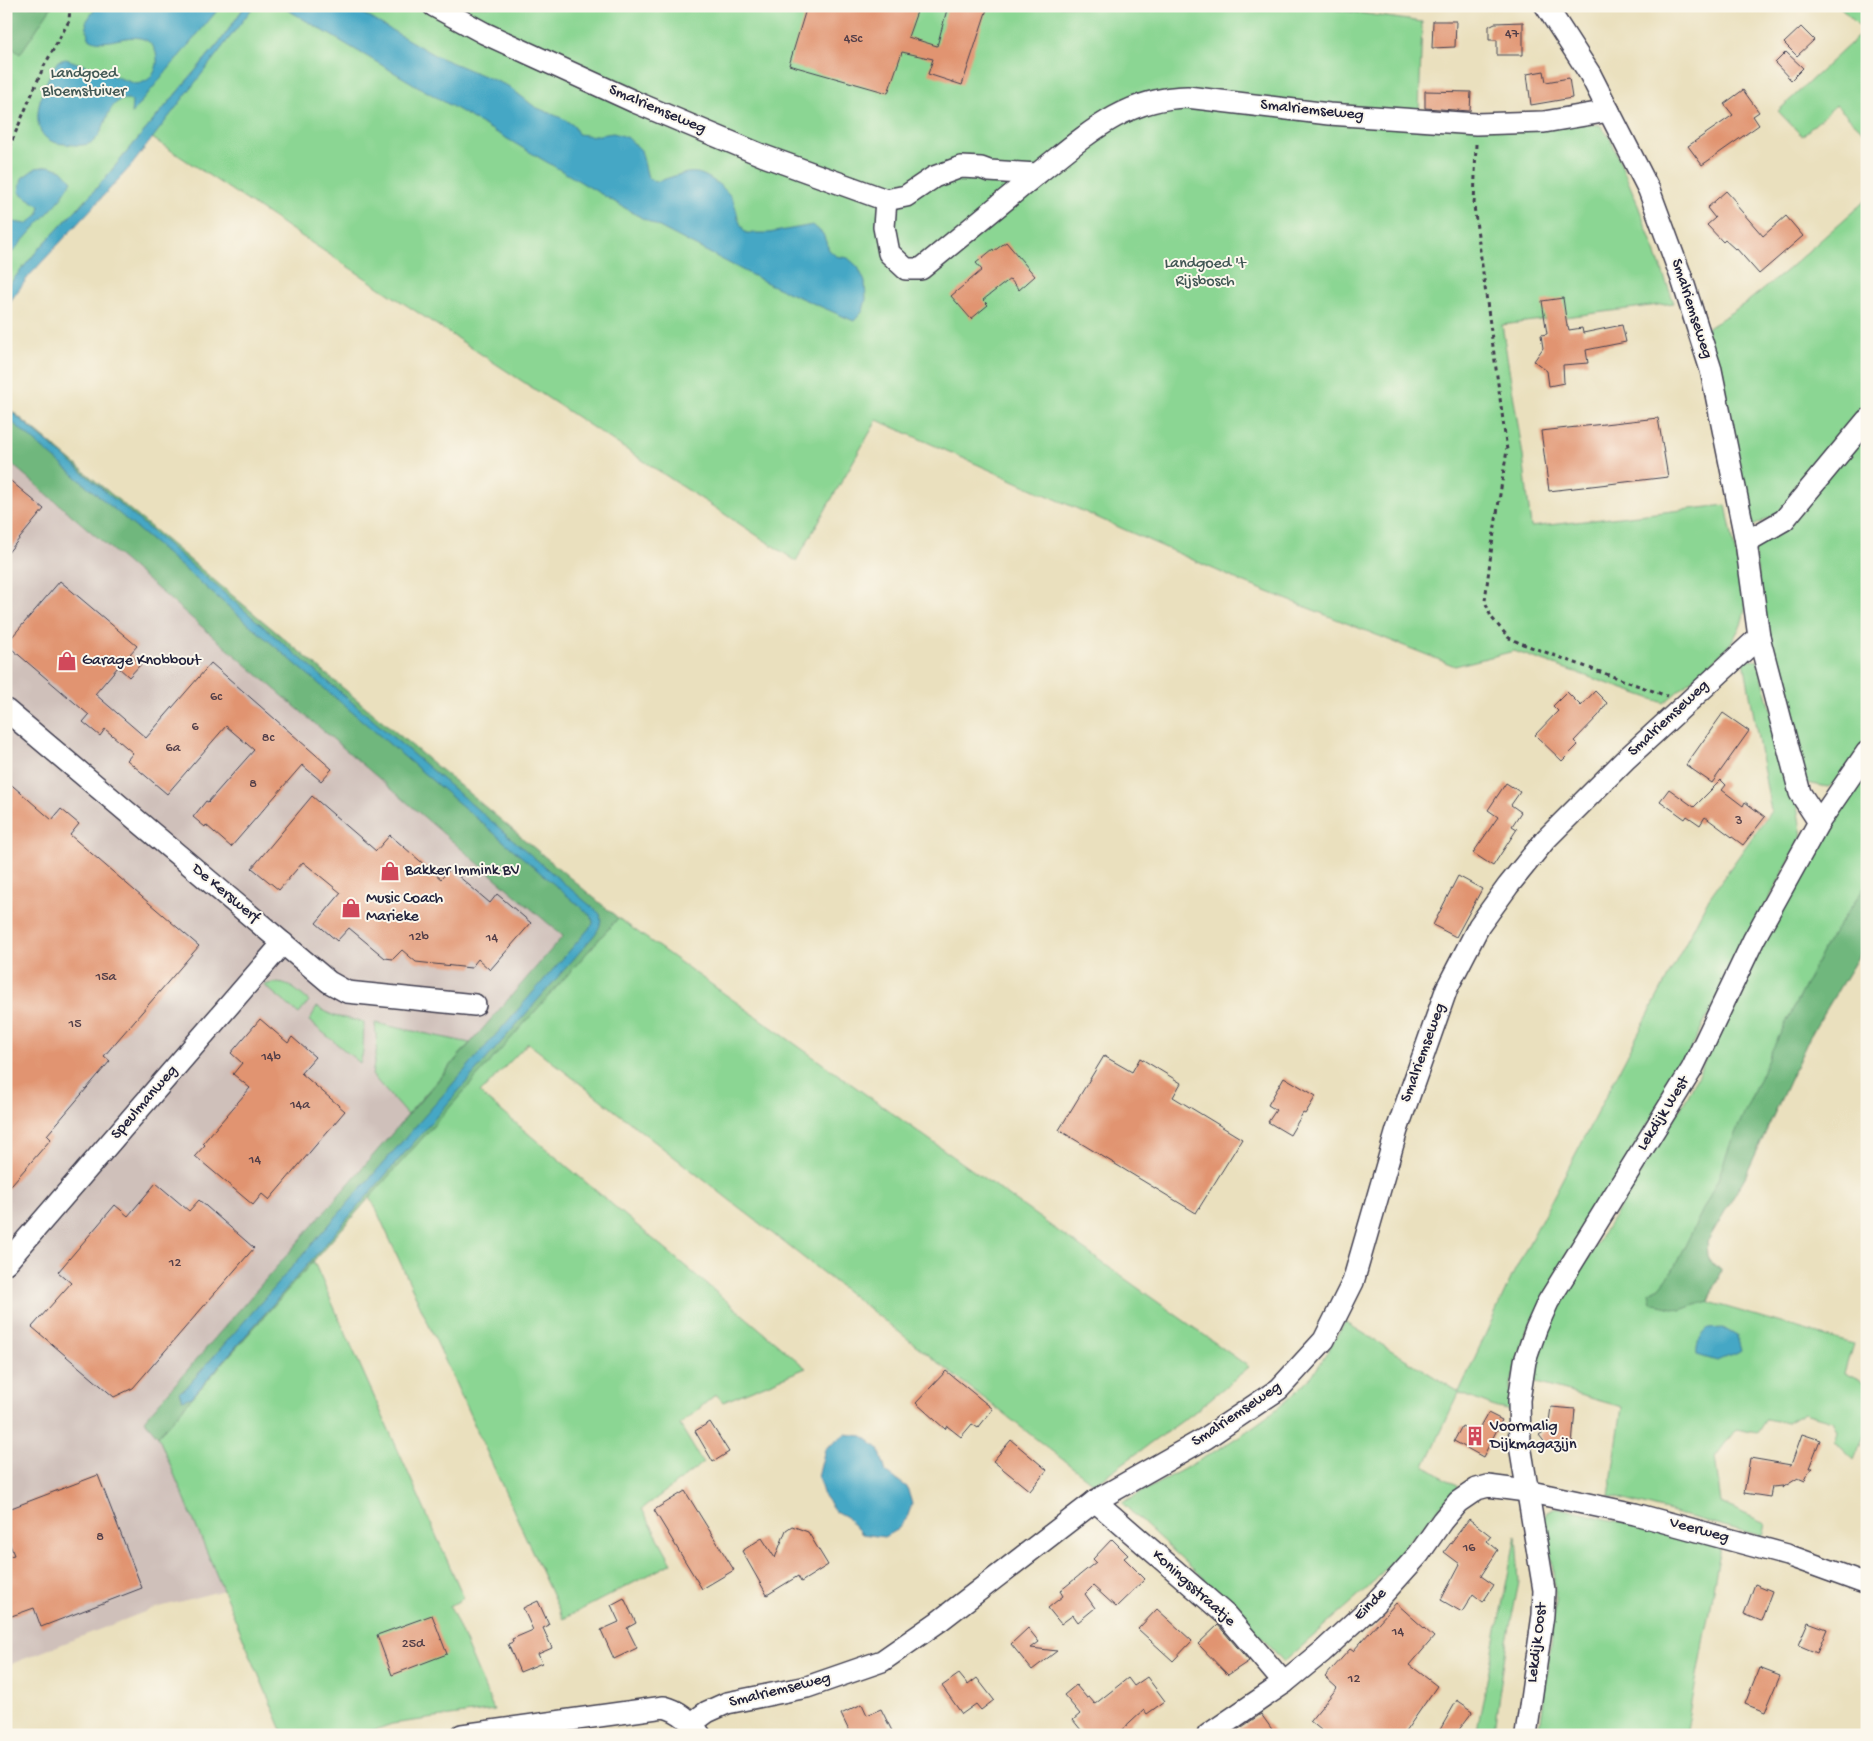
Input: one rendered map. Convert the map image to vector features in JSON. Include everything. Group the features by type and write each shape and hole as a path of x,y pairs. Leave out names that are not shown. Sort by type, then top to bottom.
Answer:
{"street":[{"name":"Smalriemseweg","path":"434,6 484,33 635,102 764,156 886,200 884,226 889,253 906,269 914,270 922,269 997,206 1088,134 1125,110 1167,97 1187,97 1329,114 1476,124 1544,122 1609,111"},
{"name":"Smalriemseweg","path":"1546,6 1590,74 1649,190 1682,279 1711,370 1746,542 1759,637 1800,793 1819,822"},
{"path":"886,200 906,196 934,177 961,167 1037,174"},
{"path":"989,171 997,194 997,206"},
{"path":"1746,542 1784,520 1867,420"},
{"name":"Smalriemseweg","path":"462,1735 664,1707 673,1709 696,1729 706,1712 727,1703 807,1687 882,1661 938,1622 1095,1501 1206,1438 1279,1389 1324,1340 1352,1282 1397,1130 1447,988 1479,926 1546,839 1625,760 1759,637"},
{"name":"De Kerswerf","path":"6,710 329,982 347,992 475,1005"},
{"name":"Lekdijk West","path":"1526,1491 1520,1445 1519,1400 1525,1361 1548,1302 1692,1069 1754,939 1819,822 1867,752"},
{"name":"Speulmanweg","path":"6,1263 284,943"},
{"name":"Einde","path":"1208,1735 1284,1683 1375,1603 1419,1554 1442,1520 1458,1502 1477,1489 1488,1486 1526,1491"},
{"name":"Veerweg","path":"1526,1491 1635,1514 1724,1537 1787,1555 1867,1584"},
{"name":"Lekdijk Oost","path":"1526,1491 1544,1590 1544,1614 1526,1735"},
{"name":"Koningsstraatje","path":"1095,1501 1226,1615 1284,1683"}],"path":[{"path":"6,155 43,68 69,21 70,6"},
{"path":"1476,124 1474,206 1507,450 1493,536 1487,588 1486,601 1491,617 1510,638 1520,643 1669,697 1682,706"}],"shaded area":[{"path":"6,459 563,936 144,1420 158,1436 224,1590 152,1609 6,1666"}],"green space":[{"name":"Landgoed Bloemstuiver","path":"6,6 245,6 222,39 95,190 37,251 6,288"},
{"path":"6,6 52,6 20,54 6,43"},
{"name":"Landgoed 't Rijsbosch","path":"251,6 1310,6 1422,22 1419,112 1600,125 1610,138 1636,200 1674,303 1502,325 1523,456 1531,527 1726,505 1746,606 1741,625 1732,642 1716,659 1664,703 1514,651 1455,666 1245,583 877,420 796,561 152,138"},
{"path":"1839,6 1867,6 1867,135 1836,105 1802,136 1778,111 1864,31"},
{"path":"1867,199 1867,407 1778,513 1750,528 1703,331 1747,302 1788,269"},
{"path":"6,406 618,918 158,1436 144,1420 563,936 6,459"},
{"path":"1867,434 1867,739 1838,781 1828,787 1807,783 1771,649 1753,546"},
{"path":"1746,659 1758,661 1797,806 1802,836 1686,1058 1527,1329 1510,1388 1513,1411 1497,1408 1459,1393 1425,1466 1458,1487 1369,1587 1284,1662 1236,1609 1122,1503 1220,1448 1266,1417 1288,1399 1313,1374 1345,1322 1459,1392 1513,1274 1709,898 1771,811 1744,661"},
{"path":"1867,764 1867,942 1809,1038 1745,1177 1707,1242 1708,1260 1721,1270 1709,1302 1853,1344 1844,1373 1867,1384 1867,1428 1854,1460 1834,1441 1837,1430 1832,1421 1804,1413 1787,1423 1766,1419 1757,1433 1736,1429 1715,1457 1721,1503 1765,1523 1762,1536 1609,1496 1622,1407 1529,1381 1550,1323 1558,1307 1688,1096 1738,991 1799,871"},
{"path":"1867,884 1867,942 1809,1038 1745,1177 1707,1242 1708,1260 1721,1270 1709,1301 1680,1310 1651,1303 1649,1292 1660,1287 1673,1270 1718,1179 1730,1145 1772,1050 1827,942"},
{"path":"618,918 1249,1367 1192,1414 1094,1484 528,1043 480,1093 806,1368 723,1402 716,1394 680,1425 703,1463 642,1509 672,1563 563,1619 370,1196"},
{"path":"273,983 288,986 309,1001 299,1014 264,985"},
{"path":"317,1007 334,1016 364,1022 363,1052 360,1063 309,1021"},
{"path":"375,1023 470,1043 407,1115 372,1075 377,1047"},
{"path":"313,1260 464,1598 450,1606 494,1710 392,1724 360,1735 284,1735 158,1436"},
{"path":"1556,1507 1721,1546 1686,1735 1538,1735 1556,1602 1552,1562 1543,1519 1547,1511"},
{"path":"1516,1535 1519,1582 1507,1641 1493,1735 1476,1735"}],"water":[{"path":"97,6 221,6 131,114 132,102 128,99 120,101 109,112 95,140 88,144 80,145 51,141 42,133 38,123 38,110 46,83 58,61 66,59 136,84 152,76 156,69 156,54 153,46 148,41 133,37 100,42 88,37 86,22"},
{"path":"245,6 254,6 131,166 29,276 6,307 6,288 37,251 95,190 222,39"},
{"path":"281,6 350,6 436,56 508,86 535,107 564,119 574,126 578,134 593,136 613,133 627,137 641,150 648,178 655,182 681,174 697,173 718,184 731,197 746,233 769,233 813,225 823,234 829,250 836,256 848,258 858,267 865,282 866,299 863,311 854,321 771,285 642,218"},
{"path":"49,166 62,170 72,181 59,201 6,259 6,221 27,224 38,215 40,206 19,192 22,178 36,168"},
{"path":"6,407 600,914 601,918 599,928 590,940 192,1397 182,1400 179,1392 185,1389 593,924 593,921 590,915 6,417"},
{"path":"1723,1328 1737,1336 1741,1351 1717,1361 1697,1355 1700,1338 1705,1332 1708,1329"},
{"path":"845,1434 863,1436 879,1449 886,1472 907,1487 912,1504 907,1518 898,1529 884,1537 862,1534 846,1517 835,1511 824,1496 818,1477 825,1449"}],"building":[{"path":"807,6 919,6 908,37 937,46 948,6 988,6 962,85 928,74 933,59 902,52 888,93 789,65"},
{"path":"1433,21 1456,21 1455,47 1432,48"},
{"path":"1523,22 1523,55 1497,55 1497,40 1489,40 1489,26 1495,23"},
{"path":"1801,27 1814,40 1797,56 1784,43"},
{"path":"1786,52 1803,68 1791,80 1775,63"},
{"path":"1544,71 1546,82 1569,78 1572,98 1531,105 1527,74"},
{"path":"1743,90 1759,112 1753,116 1759,125 1702,165 1688,146 1733,115 1724,104"},
{"path":"1425,91 1471,92 1470,111 1425,108"},
{"path":"1726,191 1763,236 1786,216 1803,236 1759,274 1736,248 1725,240 1723,242 1707,225 1715,218 1707,208"},
{"path":"1006,242 1035,276 1019,290 1010,279 983,300 988,305 971,319 951,296 982,270 976,263 993,249 994,251"},
{"path":"1563,298 1569,330 1582,328 1583,333 1622,325 1626,342 1586,350 1588,363 1563,365 1564,383 1549,386 1547,371 1534,361 1543,348 1541,335 1547,334 1542,301"},
{"path":"1658,418 1668,477 1549,491 1541,431"},
{"path":"6,477 44,509 6,555"},
{"path":"60,581 137,646 130,654 141,664 129,677 118,667 95,694 146,738 211,663 332,769 321,781 302,765 231,847 206,825 205,827 193,817 254,750 226,726 167,794 127,760 133,753 105,729 100,736 83,722 89,715 6,644"},
{"path":"1595,691 1607,703 1599,715 1574,741 1578,745 1562,761 1535,735 1558,711 1553,706 1567,692 1581,706"},
{"path":"1723,713 1749,731 1712,783 1686,765"},
{"path":"6,780 52,820 61,809 79,824 70,835 199,946 104,1056 110,1061 47,1135 51,1139 6,1191"},
{"path":"1721,780 1726,785 1722,790 1743,806 1745,802 1765,817 1743,845 1705,817 1700,825 1687,816 1685,819 1660,801 1669,789 1694,807"},
{"path":"1506,783 1520,792 1511,805 1521,812 1512,826 1517,829 1493,866 1473,853 1498,817 1488,810"},
{"path":"312,796 376,851 390,835 441,879 450,869 490,903 497,894 531,923 490,970 478,959 471,968 416,962 402,950 393,959 385,958 349,928 337,941 316,923 341,893 303,862 279,890 252,868"},
{"path":"1458,876 1482,889 1456,937 1433,925"},
{"path":"260,1019 288,1043 292,1037 315,1057 301,1073 345,1111 269,1200 262,1194 253,1205 195,1156 205,1145 203,1143 250,1088 233,1074 242,1063 231,1053"},
{"path":"1104,1056 1132,1072 1140,1058 1181,1083 1173,1097 1242,1139 1196,1213 1059,1130"},
{"path":"1284,1077 1316,1096 1290,1135 1268,1122 1276,1110 1268,1105"},
{"path":"156,1183 189,1211 199,1200 254,1248 133,1388 114,1397 32,1327 71,1283 58,1272 115,1205 128,1216"},
{"path":"946,1371 993,1409 978,1428 972,1424 961,1437 947,1426 945,1429 916,1403"},
{"path":"1551,1407 1575,1409 1572,1446 1546,1444 1539,1435 1548,1429"},
{"name":"Voormalig Dijkmagazijn","path":"1488,1413 1502,1420 1483,1457 1454,1441 1462,1426 1473,1431 1475,1427 1479,1429"},
{"path":"710,1422 729,1452 713,1462 695,1431"},
{"path":"1802,1434 1820,1440 1809,1468 1813,1468 1808,1472 1805,1481 1798,1478 1782,1488 1783,1486 1772,1487 1770,1497 1744,1493 1750,1458 1791,1465"},
{"path":"1011,1440 1047,1470 1030,1491 993,1461"},
{"path":"98,1475 142,1588 41,1627 34,1608 6,1618 6,1557 14,1555 6,1535 6,1510"},
{"path":"685,1491 734,1570 702,1589 654,1510"},
{"path":"1469,1519 1491,1536 1487,1541 1498,1550 1481,1576 1494,1585 1483,1602 1473,1594 1462,1612 1441,1600 1460,1564 1444,1552"},
{"path":"792,1526 808,1532 828,1565 801,1582 798,1576 767,1595 742,1551 762,1538 775,1558 786,1530"},
{"path":"1112,1539 1128,1555 1124,1558 1145,1579 1116,1607 1093,1586 1085,1594 1095,1608 1078,1622 1073,1615 1061,1624 1048,1608 1063,1596 1060,1591 1096,1562 1093,1559"},
{"path":"1755,1584 1772,1591 1761,1621 1744,1614"},
{"path":"624,1598 636,1623 627,1628 637,1648 614,1659 601,1630 619,1622 611,1605"},
{"path":"538,1601 549,1625 543,1628 552,1648 538,1654 542,1663 520,1672 508,1644 513,1642 512,1639 533,1630 523,1608"},
{"path":"1396,1603 1434,1637 1410,1665 1437,1686 1403,1735 1327,1735 1310,1721 1337,1688 1325,1677 1350,1649 1353,1651"},
{"path":"1157,1609 1192,1641 1173,1661 1138,1629"},
{"path":"432,1615 447,1654 392,1675 377,1635"},
{"path":"1808,1622 1827,1629 1817,1653 1798,1645"},
{"path":"1218,1625 1249,1661 1228,1675 1198,1644"},
{"path":"1028,1628 1039,1642 1031,1648 1057,1651 1032,1670 1011,1644"},
{"path":"1759,1668 1780,1676 1765,1712 1745,1704"},
{"path":"959,1674 968,1685 977,1678 994,1700 981,1710 976,1704 962,1714 942,1686"},
{"path":"1147,1677 1165,1701 1147,1714 1144,1710 1117,1735 1085,1735 1073,1720 1080,1714 1064,1695 1076,1685 1095,1704 1128,1678 1134,1686"},
{"path":"1457,1700 1473,1711 1455,1735 1437,1735"},
{"path":"862,1704 867,1715 881,1709 894,1735 851,1735 841,1714"},
{"path":"1261,1714 1276,1735 1231,1735 1239,1729"}],"place":[{"name":"Garage Knobbout","path":"67,661"},
{"name":"Bakker Immink BV","path":"390,871"},
{"name":"Music Coach Marieke","path":"351,908"},
{"name":"Voormalig Dijkmagazijn","path":"1475,1436"}]}
